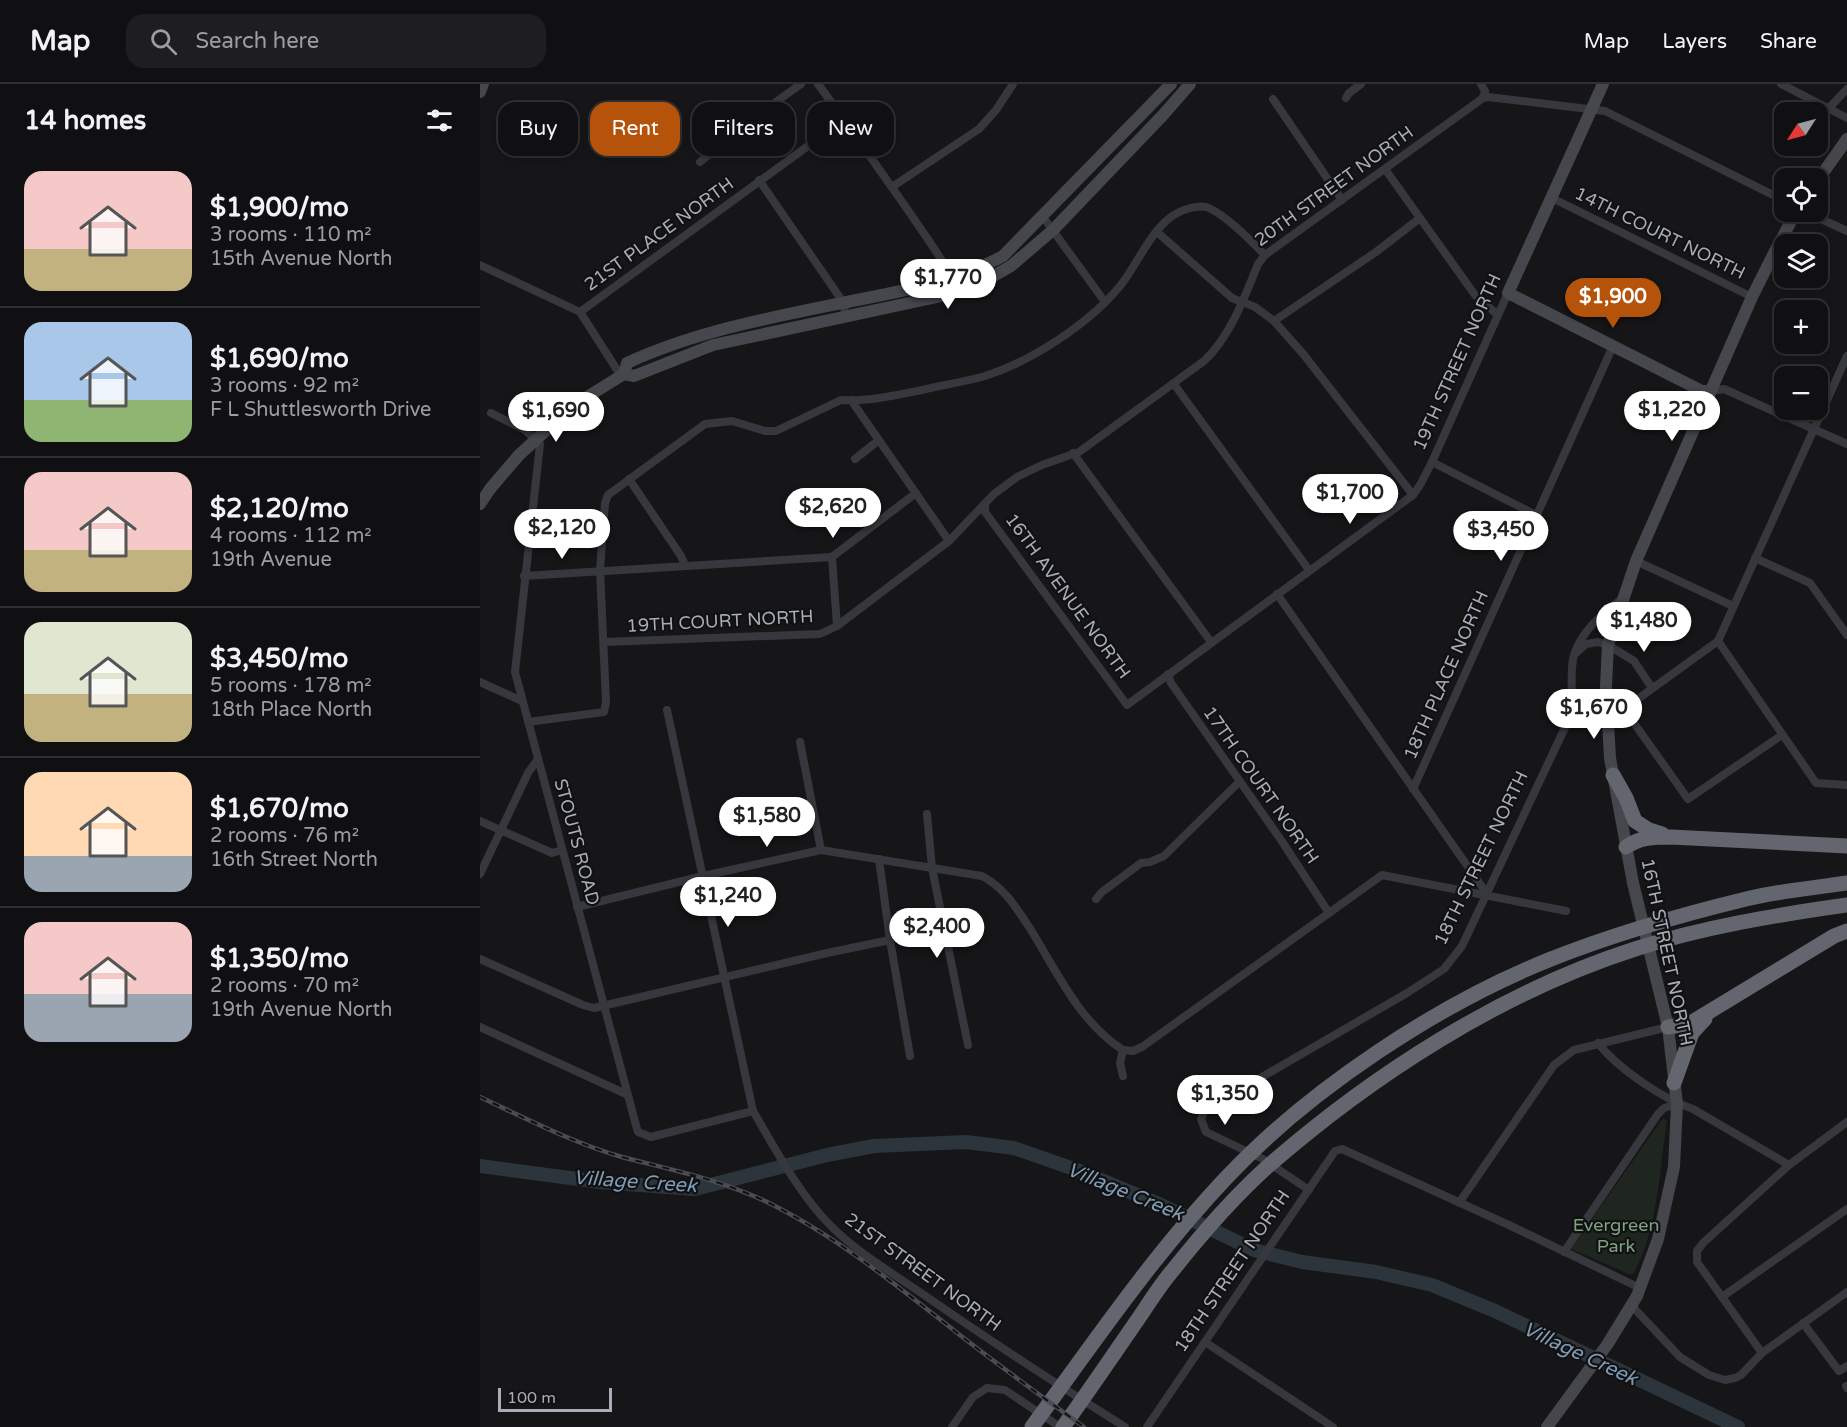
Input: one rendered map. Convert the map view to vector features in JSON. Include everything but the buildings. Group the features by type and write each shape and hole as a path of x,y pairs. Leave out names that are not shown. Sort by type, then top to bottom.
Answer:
{"highway":[{"path":"1613,775 1626,798 1635,821 1649,830 1671,837"},
{"path":"1626,847 1646,837 1847,846"},
{"path":"1032,1427 1149,1267 1227,1176 1314,1098 1384,1048 1434,1017 1483,991 1551,959 1632,930 1748,899 1847,883"},
{"path":"1062,1427 1172,1270 1265,1169 1360,1092 1454,1031 1508,1002 1578,971 1636,949 1709,930 1807,910 1847,905"},
{"path":"1668,1027 1689,1024 1834,936 1847,931"},
{"path":"1674,1083 1692,1033 1727,1000"}],"street":[{"path":"480,92 483,84"},
{"path":"700,162 759,114 801,84"},
{"path":"818,84 832,102"},
{"path":"892,187 979,129 996,110 1013,84"},
{"path":"480,504 519,455 574,405 622,375 627,363 676,343 843,302 952,279 1003,256 1043,218 1171,84"},
{"path":"622,375 634,376 713,345 957,291 983,282 1011,266 1053,230 1190,84"},
{"path":"1346,98 1361,84"},
{"path":"1481,84 1485,91 1483,98 1605,111 1774,196"},
{"name":"19TH STREET NORTH","path":"1127,705 1413,495 1420,486 1603,84"},
{"path":"1781,84 1847,118"},
{"path":"1829,108 1847,89"},
{"name":"20TH STREET NORTH","path":"837,626 949,541 994,494 1017,477 1079,452 1211,355 1227,333 1258,264 1265,255 1483,98"},
{"path":"1273,99 1342,200"},
{"path":"1826,168 1847,139"},
{"name":"21ST PLACE NORTH","path":"580,312 807,146"},
{"path":"871,156 952,279 957,291"},
{"path":"1385,169 1475,295 1498,315"},
{"path":"759,180 843,302 846,316"},
{"name":"14TH COURT NORTH","path":"1552,198 1752,297"},
{"path":"528,722 604,712 606,702 600,570 605,503 608,495 705,424 732,421 765,431 776,431 841,400 919,391 984,377 1011,367 1070,332 1105,302 1119,287 1157,232 1170,218 1189,208 1208,207 1223,217 1265,255"},
{"path":"1043,218 1105,302"},
{"path":"1274,321 1376,252 1420,218"},
{"path":"1623,598 1636,561 1752,297 1790,222"},
{"path":"1828,222 1847,231"},
{"path":"1157,232 1232,298 1255,307 1274,321 1304,355 1413,495"},
{"path":"480,266 580,312 622,375"},
{"path":"1508,293 1702,391 1724,389 1847,444"},
{"name":"18TH PLACE NORTH","path":"1413,789 1612,346"},
{"path":"1782,735 1688,799 1624,709 1718,641 1847,356"},
{"path":"1174,384 1309,570"},
{"path":"851,400 949,541"},
{"path":"491,413 525,430 537,440"},
{"name":"STOUTS ROAD","path":"537,440 540,444 515,672 637,1129 638,1132 648,1137 753,1111"},
{"path":"855,459 879,440"},
{"path":"1073,453 1211,642"},
{"path":"1432,462 1536,515"},
{"path":"629,479 685,565"},
{"path":"524,576 832,557 916,493"},
{"name":"16TH AVENUE NORTH","path":"985,504 985,512 1127,705"},
{"path":"832,557 837,626"},
{"path":"1755,558 1810,583 1847,635"},
{"path":"1636,561 1734,606"},
{"path":"1276,594 1487,894"},
{"name":"16TH STREET NORTH","path":"1547,1427 1607,1344 1640,1288 1666,1212 1674,1167 1677,1104 1668,1027 1633,883 1613,775 1607,723 1608,645 1623,598"},
{"name":"18TH STREET NORTH","path":"1308,1190 1263,1159 1206,1132 1201,1119 1205,1110 1407,993 1444,969 1462,946 1569,719 1573,702 1572,665 1580,640 1600,615 1623,598"},
{"name":"19TH COURT NORTH","path":"604,642 820,634 837,626"},
{"path":"1718,641 1816,783 1847,785"},
{"path":"1575,653 1586,644 1598,642 1608,645 1634,662 1652,688"},
{"name":"17TH COURT NORTH","path":"1168,674 1171,683 1329,913"},
{"path":"480,682 522,701"},
{"name":"21ST STREET NORTH","path":"667,710 726,976 753,1111 777,1151 808,1199 828,1224 856,1248 1001,1348 1125,1427"},
{"path":"800,742 821,850"},
{"path":"480,874 528,773 538,759"},
{"path":"1096,899 1141,863 1164,856 1239,782"},
{"path":"927,814 932,868 968,1045"},
{"path":"480,821 552,853 562,850"},
{"path":"577,908 703,876 821,850 974,874 988,880 1012,900 1085,1017 1112,1043 1123,1050 1133,1051 1142,1047 1382,874 1566,910"},
{"path":"879,860 910,1056"},
{"path":"480,959 594,1008 890,940"},
{"path":"1640,1288 1459,1203 1554,1065 1574,1050 1668,1027"},
{"path":"480,1028 626,1094"},
{"path":"1598,1043 1614,1062 1677,1104 1693,1109 1789,1165"},
{"path":"1123,1050 1120,1063 1123,1076"},
{"path":"1564,1252 1658,1114 1664,1108 1677,1104"},
{"path":"1762,1353 1697,1262 1697,1251 1789,1165 1847,1122"},
{"name":"18TH STREET NORTH","path":"1148,1427 1335,1151 1342,1149 1459,1203"},
{"path":"1722,1297 1847,1209"},
{"path":"1631,1305 1680,1357 1714,1377 1725,1380 1735,1378 1762,1353 1847,1292"},
{"path":"1803,1323 1839,1371 1847,1366"},
{"path":"1204,1342 1333,1427"},
{"path":"952,1427 973,1397 987,1388 1005,1390 1062,1427"}],"green space":[{"name":"Evergreen Park","path":"1663,1118 1667,1121 1652,1220 1641,1258 1633,1274 1571,1249"}],"waterway":[{"name":"Village Creek","path":"480,1166 600,1182 695,1189 827,1155 874,1146 966,1142 1014,1148 1077,1170 1159,1204 1254,1250 1302,1262 1376,1272 1432,1285 1495,1311 1738,1427"}],"railway":[{"path":"480,1097 586,1145 730,1187 791,1214 840,1245 911,1296 1084,1427"}]}
